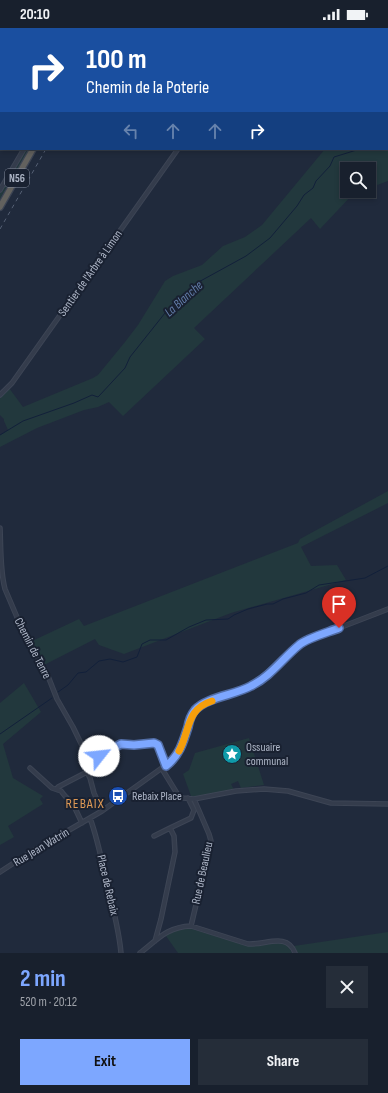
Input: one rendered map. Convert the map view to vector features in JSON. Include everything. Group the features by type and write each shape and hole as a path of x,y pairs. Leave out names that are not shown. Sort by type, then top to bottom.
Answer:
{"highway":[{"name":"N56","path":"0,207 32,150"}],"street":[{"path":"0,190 23,150"},
{"name":"Sentier de l'Arbre à Limon","path":"0,395 12,383 177,150"},
{"name":"Chemin de Tenre","path":"0,528 2,570 5,589 28,643 46,671 57,699 90,762"},
{"path":"30,768 52,788 61,792 73,804 82,823 102,811 162,769 178,755 190,719 200,706 251,686 268,676 300,644 388,609"},
{"path":"58,790 58,787 62,784 86,772 90,762 121,744 134,745 154,743 158,745 166,766"},
{"path":"162,769 178,795 183,798 194,799 236,791 264,789 288,791 331,803 388,804"},
{"path":"86,772 89,774 94,793 96,794 102,811"},
{"path":"154,836 191,818 194,810 188,798"},
{"name":"Rue de Beaulieu","path":"191,926 211,841 210,834 194,799"},
{"name":"Place de Rebaix","path":"90,818 111,899 120,940 121,953"},
{"name":"Rue Jean Watrin","path":"0,872 26,855 82,823"},
{"path":"155,941 175,852 174,836 170,828"},
{"path":"140,953 168,931 175,928 191,926 248,944 257,945 279,940 284,941 291,945 296,953"}],"green space":[{"path":"25,150 28,150 0,199 0,193"},
{"path":"324,150 388,150 388,181 376,185 376,162 340,162 340,198 349,198 320,229 311,218 194,328 205,339 123,416 109,402 37,428 0,447 0,435 8,430 4,419 0,415 0,396 9,388 23,407 98,375 138,325 165,281 173,276 202,265 223,246 245,237 262,225"},
{"path":"388,491 388,503 301,547 311,566 337,565 346,580 231,613 124,654 99,645 95,639 44,665 30,642 79,619 84,626 298,543 300,539"},
{"path":"24,683 41,712 3,744 13,778 43,796 40,799 43,804 8,826 14,837 0,845 0,703"},
{"path":"249,738 264,785 241,788 238,781 231,784 234,790 200,796 191,796 183,774 189,770 195,753"},
{"path":"186,927 248,946 277,942 287,943 292,953 178,953 166,936 176,929"},
{"path":"388,932 388,953 297,953 294,946"}],"waterway":[{"name":"La Blanche","path":"0,435 23,421 92,395 98,397 125,368 130,357 169,308 195,284 246,256 270,238 297,206 304,195 313,188 316,181 330,166 334,157 357,150"},
{"path":"58,692 68,685 78,673 86,672 99,661 110,659 123,662 137,657 142,644 150,640 166,640 189,627 206,620 228,619 248,609 273,604 283,599 306,593 319,585 365,578 388,566"},
{"path":"0,734 52,698"}],"railway":[{"path":"0,229 45,150"}],"slow traffic":[{"path":"179,751 190,719 194,712 200,706 212,701"}],"place":[{"name":"Ossuaire communal","path":"232,754"},
{"name":"Rebaix Place","path":"118,796"}],"district":[{"name":"REBAIX","path":"85,803"}],"route":[{"path":"99,756 121,744 134,745 154,743 158,745 166,766 178,755 190,719 200,706 251,686 268,676 300,644 339,628"}]}
